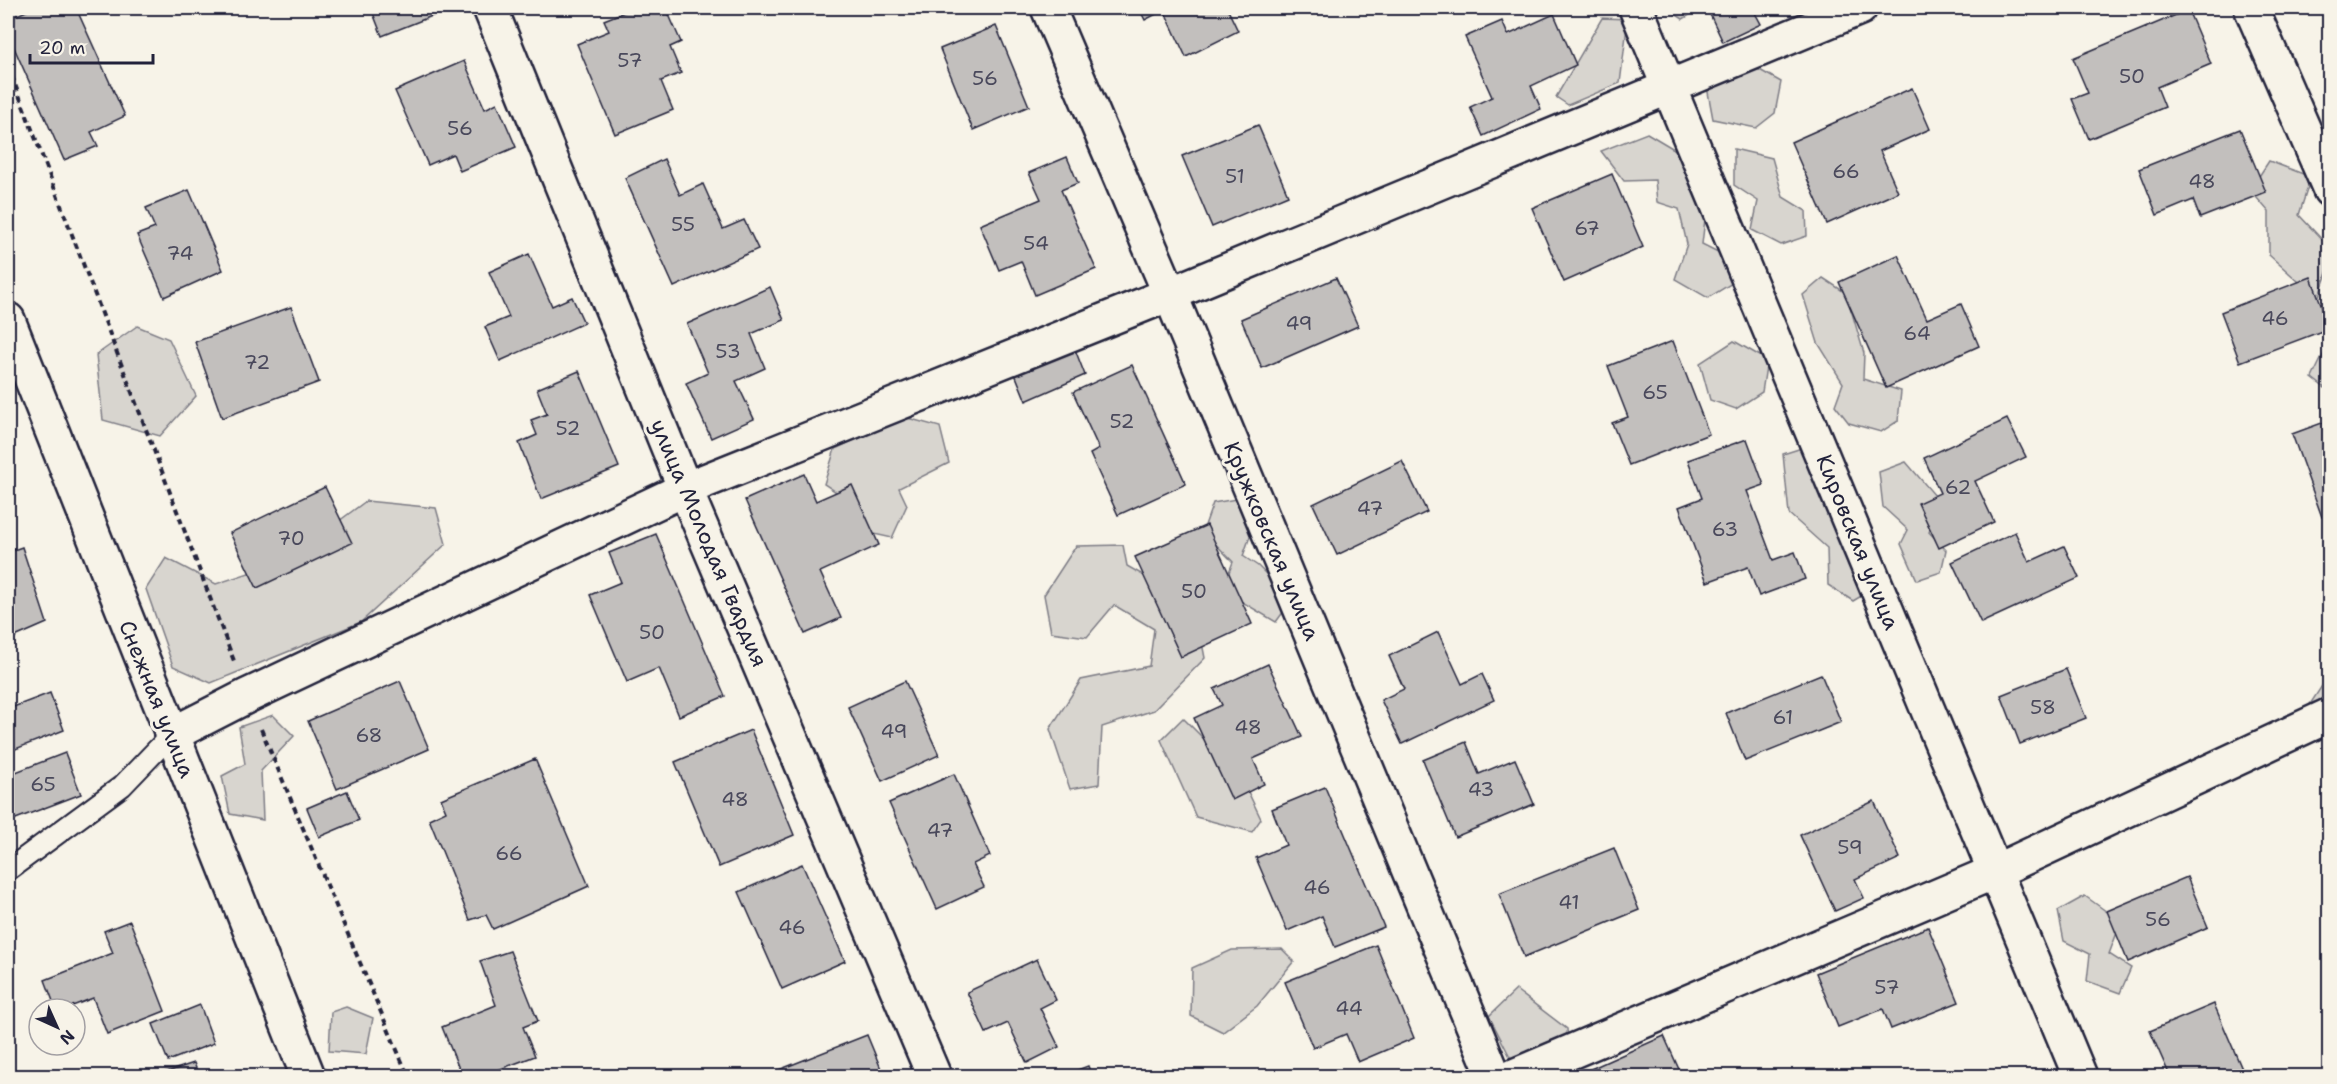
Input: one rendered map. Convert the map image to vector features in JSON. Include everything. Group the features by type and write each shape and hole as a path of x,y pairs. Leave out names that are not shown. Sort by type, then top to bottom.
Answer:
{"street":[{"name":"улица Молодая Гвардия","path":"490,8 685,489 934,1077"},
{"name":"Кружковская улица","path":"1048,8 1170,294 1494,1077"},
{"name":"Кировская улица","path":"1636,8 2080,1077"},
{"path":"171,735 247,696 685,489 1170,294 1860,8"},
{"path":"2251,8 2330,190"},
{"name":"Снежная улица","path":"8,320 308,1077"},
{"path":"1514,1077 1994,872 2330,715"}],"lane":[{"path":"8,870 122,786 171,735"}],"path":[{"path":"8,66 247,696 408,1077"}],"shaded area":[{"path":"1666,8 1701,8 1683,19"},
{"path":"1602,18 1628,19 1620,83 1568,105 1556,97"},
{"path":"1733,55 1781,82 1775,113 1756,128 1713,119 1705,76"},
{"path":"1647,133 1689,158 1687,176 1707,202 1702,244 1726,256 1734,282 1708,298 1675,279 1687,244 1679,209 1657,202 1655,180 1624,181 1601,151"},
{"path":"1734,149 1772,158 1783,197 1806,211 1807,236 1781,245 1752,230 1758,201 1734,185"},
{"path":"2269,161 2311,177 2299,215 2329,247 2329,267 2318,299 2269,255 2269,212 2250,190"},
{"path":"1823,278 1846,293 1864,353 1863,379 1901,391 1898,421 1881,432 1849,423 1835,405 1843,383 1818,343 1803,295"},
{"path":"137,326 169,339 196,396 160,436 103,420 96,355"},
{"path":"1734,341 1767,360 1762,392 1736,409 1710,400 1700,363"},
{"path":"2330,343 2329,391 2312,378"},
{"path":"904,417 940,427 949,463 899,488 907,505 892,538 861,531 853,503 824,484 835,449"},
{"path":"1805,447 1843,519 1843,548 1865,570 1863,595 1853,601 1828,585 1827,548 1789,514 1783,454"},
{"path":"1906,462 1942,504 1929,532 1946,550 1941,572 1917,580 1901,544 1908,530 1883,507 1879,472"},
{"path":"1242,498 1253,528 1243,556 1258,566 1292,600 1276,622 1222,590 1233,562 1203,531 1213,503"},
{"path":"366,501 436,508 446,544 361,622 211,683 173,666 146,589 166,558 216,584 285,561"},
{"path":"1123,545 1127,566 1178,595 1197,617 1205,658 1154,710 1102,727 1099,784 1070,789 1050,729 1081,680 1149,666 1154,629 1114,605 1087,637 1051,632 1044,595 1076,546"},
{"path":"2329,675 2329,737 2303,715"},
{"path":"273,715 294,736 261,771 263,820 230,814 222,776 245,764 239,727"},
{"path":"1183,718 1240,775 1261,819 1252,832 1196,817 1161,740"},
{"path":"2085,896 2121,922 2109,954 2131,968 2120,993 2087,981 2090,954 2064,941 2058,911"},
{"path":"1282,949 1294,961 1257,1006 1223,1032 1191,1016 1192,968 1232,950"},
{"path":"1516,990 1567,1029 1570,1067 1563,1076 1520,1076 1489,1016"},
{"path":"346,1007 373,1018 366,1054 329,1051 331,1012"}],"building":[{"path":"33,8 76,8 125,116 91,132 98,146 64,160 8,34 8,19"},
{"path":"371,8 434,8 437,14 382,36"},
{"path":"634,8 666,8 681,42 670,47 681,73 661,81 673,110 615,134 577,44 609,31 604,20"},
{"path":"1139,8 1227,8 1238,31 1186,57 1164,10 1145,20"},
{"path":"1707,8 1762,8 1754,11 1761,24 1723,42"},
{"path":"2188,10 2211,64 2157,87 2165,107 2089,139 2072,99 2088,93 2073,58"},
{"path":"1554,14 1576,65 1531,86 1541,109 1483,136 1470,107 1492,97 1465,37 1502,21 1508,35"},
{"path":"996,26 1029,106 973,130 940,49"},
{"path":"464,61 485,109 497,103 516,147 460,171 453,154 428,165 395,91"},
{"path":"1912,88 1930,129 1880,151 1898,192 1827,224 1791,142"},
{"path":"1258,125 1288,195 1212,227 1182,156"},
{"path":"2240,129 2266,192 2200,218 2193,200 2157,215 2139,169"},
{"path":"1067,157 1078,183 1061,190 1096,269 1035,295 1021,261 999,270 980,225 1041,199 1029,173"},
{"path":"664,159 680,195 703,184 723,229 744,220 758,249 674,287 625,178"},
{"path":"1612,174 1643,247 1564,282 1532,208"},
{"path":"189,190 223,270 164,297 137,235 155,228 146,208"},
{"path":"529,254 552,306 572,297 584,323 500,361 485,327 509,317 489,272"},
{"path":"1898,255 1927,319 1961,304 1979,346 1886,388 1839,282"},
{"path":"2311,277 2330,328 2240,362 2221,312"},
{"path":"1336,278 1358,326 1262,368 1241,319"},
{"path":"770,287 784,320 751,334 765,368 736,381 754,419 711,438 686,383 708,373 687,324"},
{"path":"291,307 319,382 222,418 195,342"},
{"path":"1069,334 1085,375 1026,401 1011,364"},
{"path":"1673,341 1709,434 1629,465 1612,423 1628,417 1608,366"},
{"path":"1132,365 1186,484 1118,515 1090,454 1099,449 1073,392"},
{"path":"579,371 619,467 541,499 519,443 537,435 531,420 547,414 537,389"},
{"path":"2007,419 2026,457 1975,481 1994,522 1939,548 1918,503 1940,493 1924,458"},
{"path":"2330,420 2330,515 2322,517 2292,434"},
{"path":"1747,439 1764,485 1747,491 1773,560 1795,552 1805,579 1759,596 1748,567 1707,582 1679,507 1702,498 1688,460"},
{"path":"1402,461 1427,512 1337,555 1313,504"},
{"path":"804,474 816,501 852,485 879,545 820,572 841,618 805,634 745,500"},
{"path":"325,487 352,543 257,588 230,533"},
{"path":"1207,525 1252,624 1181,657 1135,557"},
{"path":"2015,532 2029,562 2064,546 2079,578 1981,623 1952,562"},
{"path":"656,534 725,696 679,716 659,668 627,682 590,595 621,582 609,553"},
{"path":"22,547 47,623 8,640 8,552"},
{"path":"1438,632 1462,684 1482,674 1494,700 1402,744 1381,700 1404,689 1389,656"},
{"path":"1268,664 1302,737 1253,759 1264,784 1232,800 1194,718 1222,705 1214,689"},
{"path":"2066,669 2086,718 2020,744 2001,695"},
{"path":"1821,674 1841,722 1745,761 1726,713"},
{"path":"400,681 429,749 337,789 308,721"},
{"path":"905,681 939,755 882,781 848,707"},
{"path":"50,693 64,730 8,752 8,709"},
{"path":"751,730 794,835 719,867 675,762"},
{"path":"1466,742 1479,774 1515,759 1534,804 1455,837 1423,760"},
{"path":"65,753 81,794 13,820 8,807 8,775"},
{"path":"535,759 589,886 493,929 486,915 470,920 429,819 446,811 441,799"},
{"path":"954,774 990,856 973,864 984,887 937,909 889,803"},
{"path":"1325,787 1384,927 1335,947 1322,916 1287,931 1256,858 1286,845 1272,809"},
{"path":"347,791 359,820 319,837 307,808"},
{"path":"1874,801 1900,858 1855,879 1864,898 1835,911 1800,835"},
{"path":"1614,848 1639,910 1524,957 1499,894"},
{"path":"802,864 845,961 782,989 739,892"},
{"path":"2187,877 2208,927 2128,962 2107,911"},
{"path":"130,921 165,1011 107,1034 93,998 87,1000 87,997 51,997 45,980 113,953 104,931"},
{"path":"1928,927 1959,1002 1891,1029 1883,1009 1838,1027 1816,973"},
{"path":"1376,945 1414,1038 1358,1062 1346,1034 1313,1048 1285,982"},
{"path":"510,951 538,1021 523,1027 535,1056 482,1076 462,1076 442,1027 496,1005 480,961"},
{"path":"1037,959 1056,1000 1040,1008 1059,1047 1027,1063 1008,1023 986,1033 967,992"},
{"path":"2214,1004 2245,1076 2170,1076 2150,1031"},
{"path":"200,1005 214,1043 168,1061 153,1024"},
{"path":"867,1035 884,1076 772,1076 771,1073"},
{"path":"1664,1036 1682,1076 1575,1076"},
{"path":"194,1063 199,1076 155,1076"},
{"path":"1088,1066 1092,1076 1062,1076"}]}
